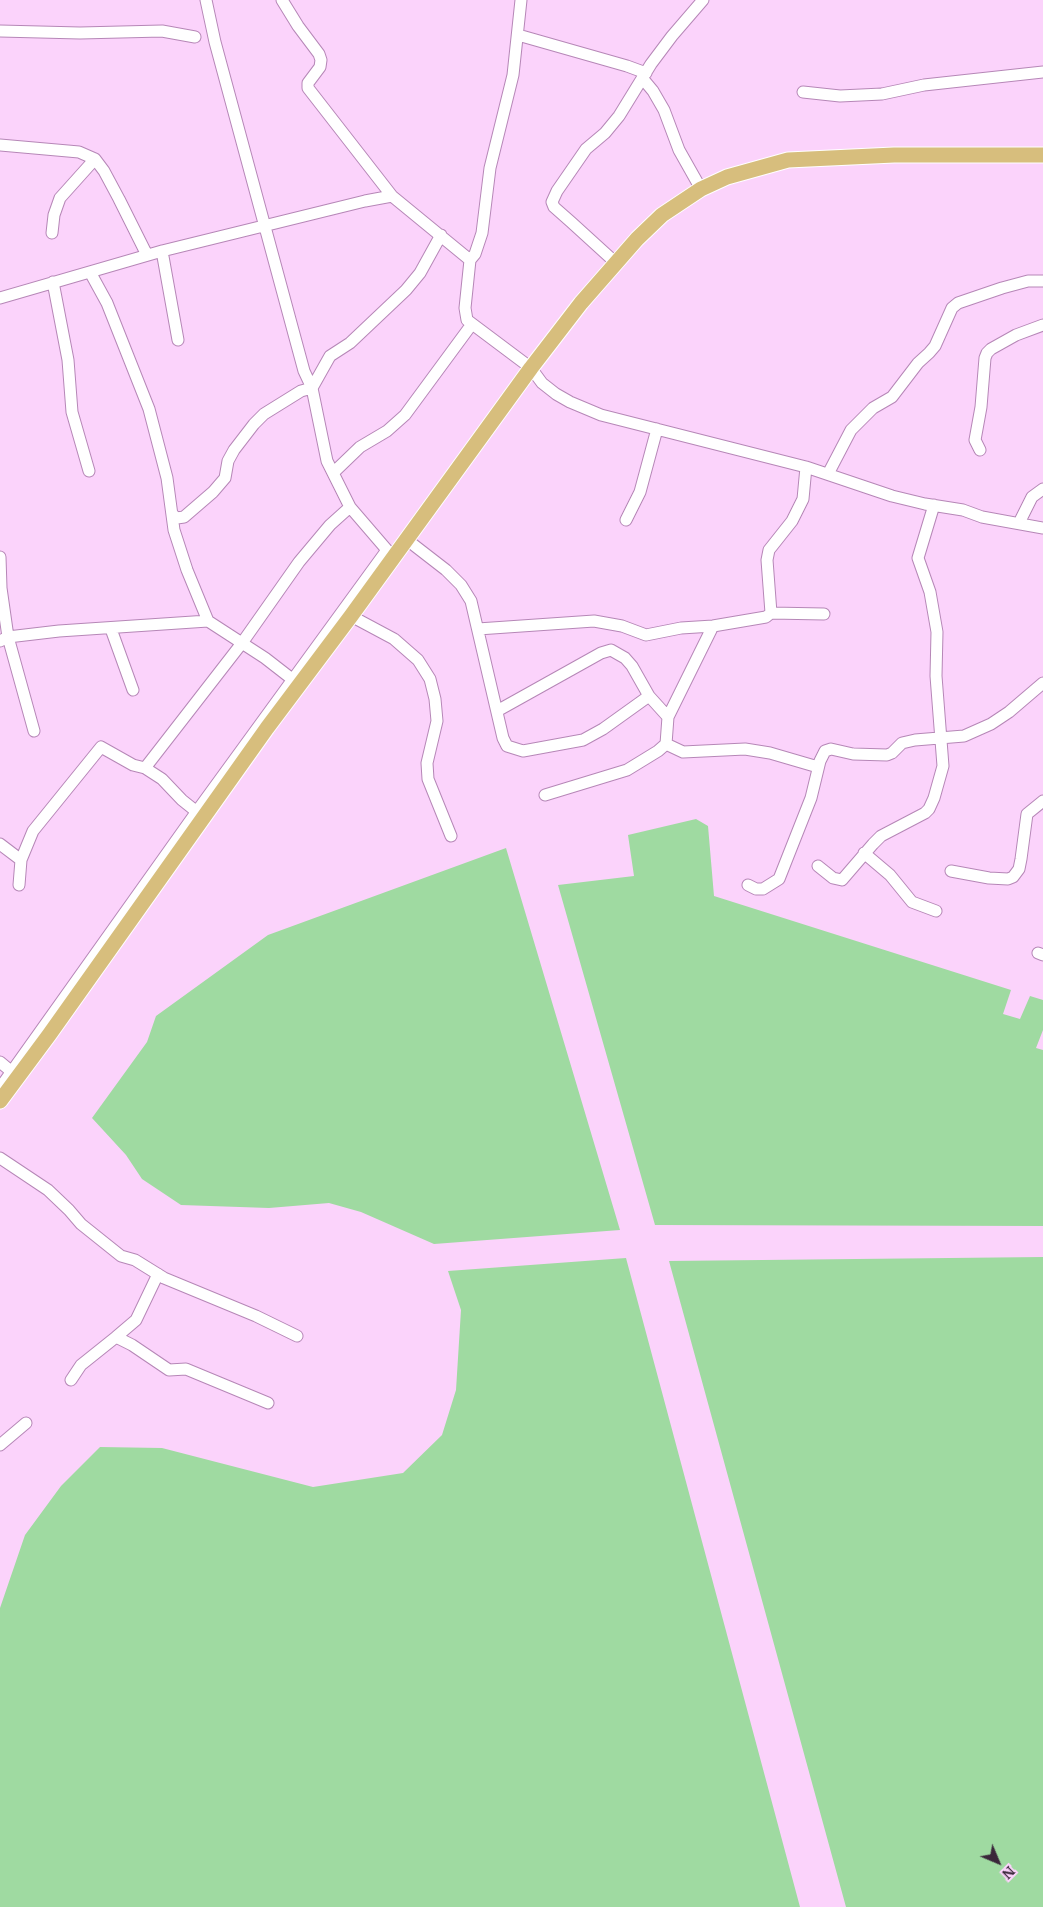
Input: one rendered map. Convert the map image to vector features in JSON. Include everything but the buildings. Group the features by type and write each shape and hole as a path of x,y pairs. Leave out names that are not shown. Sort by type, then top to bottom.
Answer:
{"main road":[{"path":"0,1101 49,1035 266,728 351,616 531,368 581,303 662,215 700,189 727,177 788,160 894,155 1043,155"}],"street":[{"path":"0,1088 292,679 388,550 350,507 327,461 312,388 304,371 215,42 206,0"},
{"path":"282,0 319,54 321,60 320,67 308,83 308,88 392,196 470,260"},
{"path":"522,0 514,75 490,168 482,233 475,254 470,260 464,308 468,320 531,368 542,383 556,394 601,415 806,467 892,496 1043,528"},
{"path":"616,263 560,212 552,202 586,149 619,116 672,36 703,0"},
{"path":"0,31 162,31 195,37"},
{"path":"518,35 627,66 645,76 664,110 679,150 700,189"},
{"path":"803,92 840,96 865,95 894,92 924,85 1043,72"},
{"path":"0,145 29,146 79,152 95,159 119,198 147,256"},
{"path":"52,233 54,215 60,198 95,159"},
{"path":"0,298 162,251 365,200 392,196"},
{"path":"172,514 177,518 184,516 219,485 225,478 228,461 234,450 264,414 301,391 312,388 330,356 350,343 406,290 420,273 441,235"},
{"path":"162,251 178,340"},
{"path":"90,272 108,303 149,409 167,478 174,530 187,570 208,621 292,679"},
{"path":"828,474 851,430 872,408 892,397 918,363 935,346 952,308 958,303 1009,286 1028,281 1043,281"},
{"path":"53,282 68,360 72,412 89,471"},
{"path":"333,473 360,447 387,431 405,415 472,324"},
{"path":"980,450 975,440 982,407 987,353 1016,335 1043,325"},
{"path":"626,520 640,492 657,429"},
{"path":"771,613 767,560 769,550 792,521 802,499 806,467"},
{"path":"1019,523 1032,497 1043,489"},
{"path":"818,866 833,878 842,880 881,836 917,819 930,809 943,766 936,676 937,632 930,592 918,558 934,505"},
{"path":"145,768 242,643 299,562 330,525 350,507"},
{"path":"406,539 446,570 461,585 471,601 503,738 507,746 523,751 583,740 603,729 649,696"},
{"path":"0,557 4,639 19,672 34,731"},
{"path":"478,628 594,621 622,626 646,635 681,628 713,626 766,617 771,613 824,614"},
{"path":"351,616 394,639 418,660 430,679 435,699 437,720 427,763 428,779 451,836"},
{"path":"4,639 58,631 111,629 208,621"},
{"path":"545,795 627,770 666,744 668,717 713,626"},
{"path":"111,629 133,690"},
{"path":"497,711 601,652 611,650 624,658 632,666 649,696 668,717"},
{"path":"748,885 756,889 763,889 779,879 811,798 818,767 825,751 831,749 854,754 887,755 892,753 902,743 915,740 964,736 991,724 1041,689"},
{"path":"666,744 683,752 745,749 818,767"},
{"path":"19,885 21,860 33,832 101,747 133,765 145,768 162,779 182,800 197,812"},
{"path":"952,871 989,878 1013,877 1019,869 1027,814 1043,801"},
{"path":"0,844 21,860"},
{"path":"864,853 890,875 912,902 936,911"},
{"path":"0,1062 12,1072"},
{"path":"0,1158 48,1190 81,1224 121,1256 135,1260 158,1274 256,1316 296,1336"},
{"path":"71,1380 81,1364 136,1320 158,1274"},
{"path":"116,1337 132,1345 169,1370 186,1369 268,1403"},
{"path":"0,1445 26,1423"}],"green space":[{"path":"696,819 708,826 714,896 1011,990 1003,1014 1020,1019 1030,996 1043,1000 1043,1030 1036,1048 1043,1050 1043,1226 655,1225 558,885 634,876 628,835"},
{"path":"506,848 620,1230 434,1244 361,1212 329,1203 269,1208 181,1205 142,1179 126,1155 92,1118 147,1042 156,1016 268,935"},
{"path":"1043,1257 1043,1907 846,1907 669,1261"},
{"path":"626,1258 800,1907 0,1907 0,1608 25,1535 61,1486 100,1447 162,1448 313,1487 403,1473 442,1435 456,1390 461,1310 448,1271"}]}
